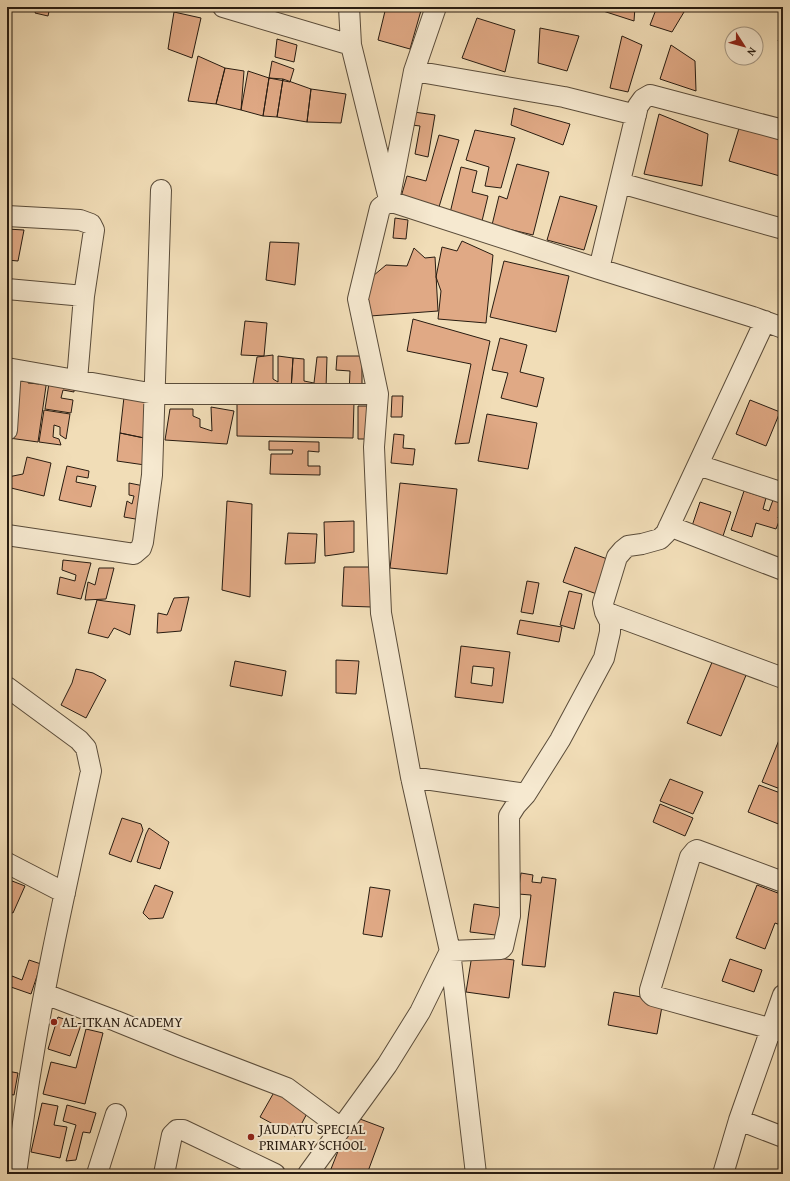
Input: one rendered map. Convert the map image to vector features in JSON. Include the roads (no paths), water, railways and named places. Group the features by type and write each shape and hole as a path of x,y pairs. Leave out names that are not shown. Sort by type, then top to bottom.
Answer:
{"street":[{"path":"223,7 351,45"},
{"path":"349,7 351,45 389,201"},
{"path":"436,7 414,71 389,201 380,208 358,299 378,394 374,447 381,613 411,777 450,951 476,1174"},
{"path":"414,71 564,97 636,115"},
{"path":"599,269 638,106 643,99 650,95 783,130"},
{"path":"620,183 783,229"},
{"path":"7,536 134,554 141,548 152,475 161,190"},
{"path":"389,201 774,325 698,465 666,533 660,539 628,546 622,550 617,557 602,603 610,622 610,632 604,658 560,740 526,794 509,816 510,916 503,947 501,949 450,951"},
{"path":"7,216 80,220 91,224 94,230 84,296 77,380"},
{"path":"7,289 84,296"},
{"path":"7,430 9,368 155,394 378,394"},
{"path":"698,465 783,492"},
{"path":"669,526 783,570"},
{"path":"605,612 783,678"},
{"path":"9,693 79,740 86,748 91,771 65,893 31,1069 16,1174"},
{"path":"411,777 526,794"},
{"path":"777,1030 653,996 650,993 650,990 690,857 695,851 698,850 783,882"},
{"path":"7,863 65,893"},
{"path":"308,1174 387,1065 420,1012 450,951"},
{"path":"45,994 287,1088 341,1128"},
{"path":"723,1174 739,1120 777,1030 783,995"},
{"path":"97,1174 116,1114"},
{"path":"739,1120 783,1137"},
{"path":"164,1174 172,1135 177,1130 183,1130 275,1174"}],"place":[{"name":"AL-ITKAN ACADEMY","path":"54,1022"},
{"name":"JAUDATU SPECIAL PRIMARY SCHOOL","path":"251,1137"}]}
